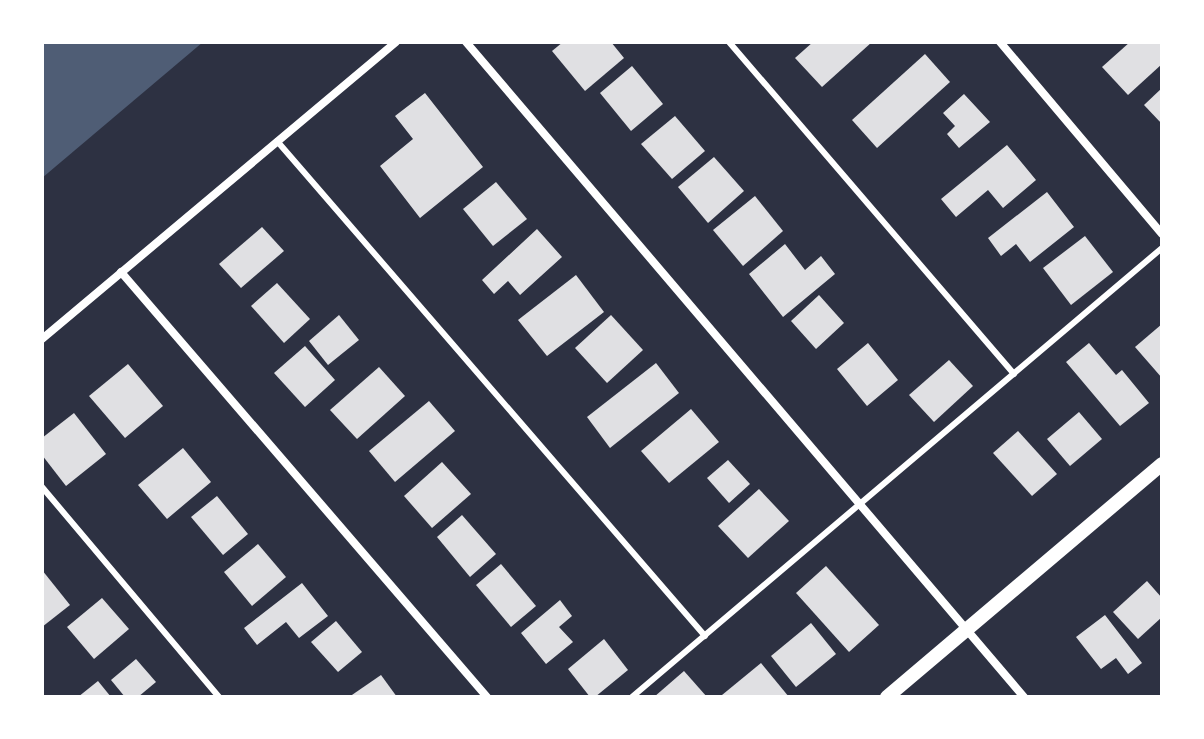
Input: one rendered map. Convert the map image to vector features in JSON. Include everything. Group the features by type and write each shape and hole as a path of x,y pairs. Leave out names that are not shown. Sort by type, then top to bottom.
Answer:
{"street":[{"path":"42,339 396,42"},
{"path":"466,42 1024,697"},
{"path":"1000,42 1162,234"},
{"path":"121,272 487,697"},
{"path":"887,697 1162,464"}],"lane":[{"path":"729,42 1014,374"},
{"path":"277,141 705,636"},
{"path":"632,697 1162,248"},
{"path":"42,487 219,697"}],"water":[{"path":"42,42 203,42 42,178"}],"building":[{"path":"563,42 611,42 624,58 585,91 552,51"},
{"path":"813,42 872,42 822,87 795,58"},
{"path":"1130,42 1162,42 1162,64 1128,95 1102,67"},
{"path":"925,54 950,82 877,148 852,120"},
{"path":"632,66 663,104 631,131 600,93"},
{"path":"1162,88 1162,124 1144,105"},
{"path":"425,93 483,167 420,218 380,166 413,139 395,116"},
{"path":"964,94 990,122 959,148 947,134 955,126 943,113"},
{"path":"675,116 705,151 672,179 641,144"},
{"path":"1007,145 1036,180 1003,208 988,190 956,217 941,199"},
{"path":"714,157 744,191 708,223 678,187"},
{"path":"496,182 527,219 493,246 463,209"},
{"path":"1047,192 1074,227 1030,262 1016,244 1001,256 988,238"},
{"path":"755,196 783,231 743,266 713,230"},
{"path":"262,227 284,251 241,288 219,264"},
{"path":"537,229 562,257 520,295 508,281 494,294 482,280"},
{"path":"1085,236 1113,272 1071,305 1043,268"},
{"path":"785,244 805,270 821,256 835,274 783,317 749,274"},
{"path":"576,275 604,312 547,356 518,320"},
{"path":"277,283 310,319 284,343 251,306"},
{"path":"819,295 844,323 816,349 791,321"},
{"path":"339,315 359,340 328,365 309,341"},
{"path":"611,315 643,350 607,383 575,348"},
{"path":"1162,324 1162,378 1135,347"},
{"path":"868,343 898,380 867,406 837,369"},
{"path":"1089,343 1116,375 1122,370 1149,403 1120,426 1066,362"},
{"path":"305,346 335,380 305,407 274,373"},
{"path":"949,360 973,386 934,422 909,395"},
{"path":"656,363 679,393 610,448 587,417"},
{"path":"128,364 163,406 125,438 89,396"},
{"path":"379,367 405,396 357,439 330,410"},
{"path":"429,401 455,431 395,482 369,451"},
{"path":"691,409 719,442 669,483 641,451"},
{"path":"1079,412 1102,439 1070,466 1047,439"},
{"path":"74,413 106,454 66,486 42,455 42,438"},
{"path":"1018,431 1057,474 1032,496 993,453"},
{"path":"183,448 211,482 167,519 138,485"},
{"path":"728,460 750,484 729,503 707,478"},
{"path":"442,462 471,494 432,528 404,496"},
{"path":"759,489 789,521 748,558 718,526"},
{"path":"217,496 248,534 223,555 191,517"},
{"path":"462,515 496,554 470,577 437,537"},
{"path":"258,544 286,577 252,606 224,572"},
{"path":"501,564 536,606 511,627 476,585"},
{"path":"826,566 879,625 849,652 796,593"},
{"path":"42,570 70,605 42,627"},
{"path":"1147,581 1162,598 1162,617 1138,639 1113,612"},
{"path":"302,583 328,616 299,638 286,622 257,645 244,628"},
{"path":"102,598 129,629 94,659 67,627"},
{"path":"560,600 572,616 559,627 573,642 546,664 521,633"},
{"path":"1105,615 1142,663 1128,674 1116,658 1101,669 1076,637"},
{"path":"336,621 362,652 338,672 311,642"},
{"path":"811,623 836,654 796,687 771,656"},
{"path":"604,639 628,670 595,697 590,697 568,669"},
{"path":"136,659 156,682 138,697 125,697 111,680"},
{"path":"761,663 789,697 722,695"},
{"path":"684,671 707,697 654,697"},
{"path":"381,675 397,697 349,697"},
{"path":"98,681 111,697 78,697"}]}
